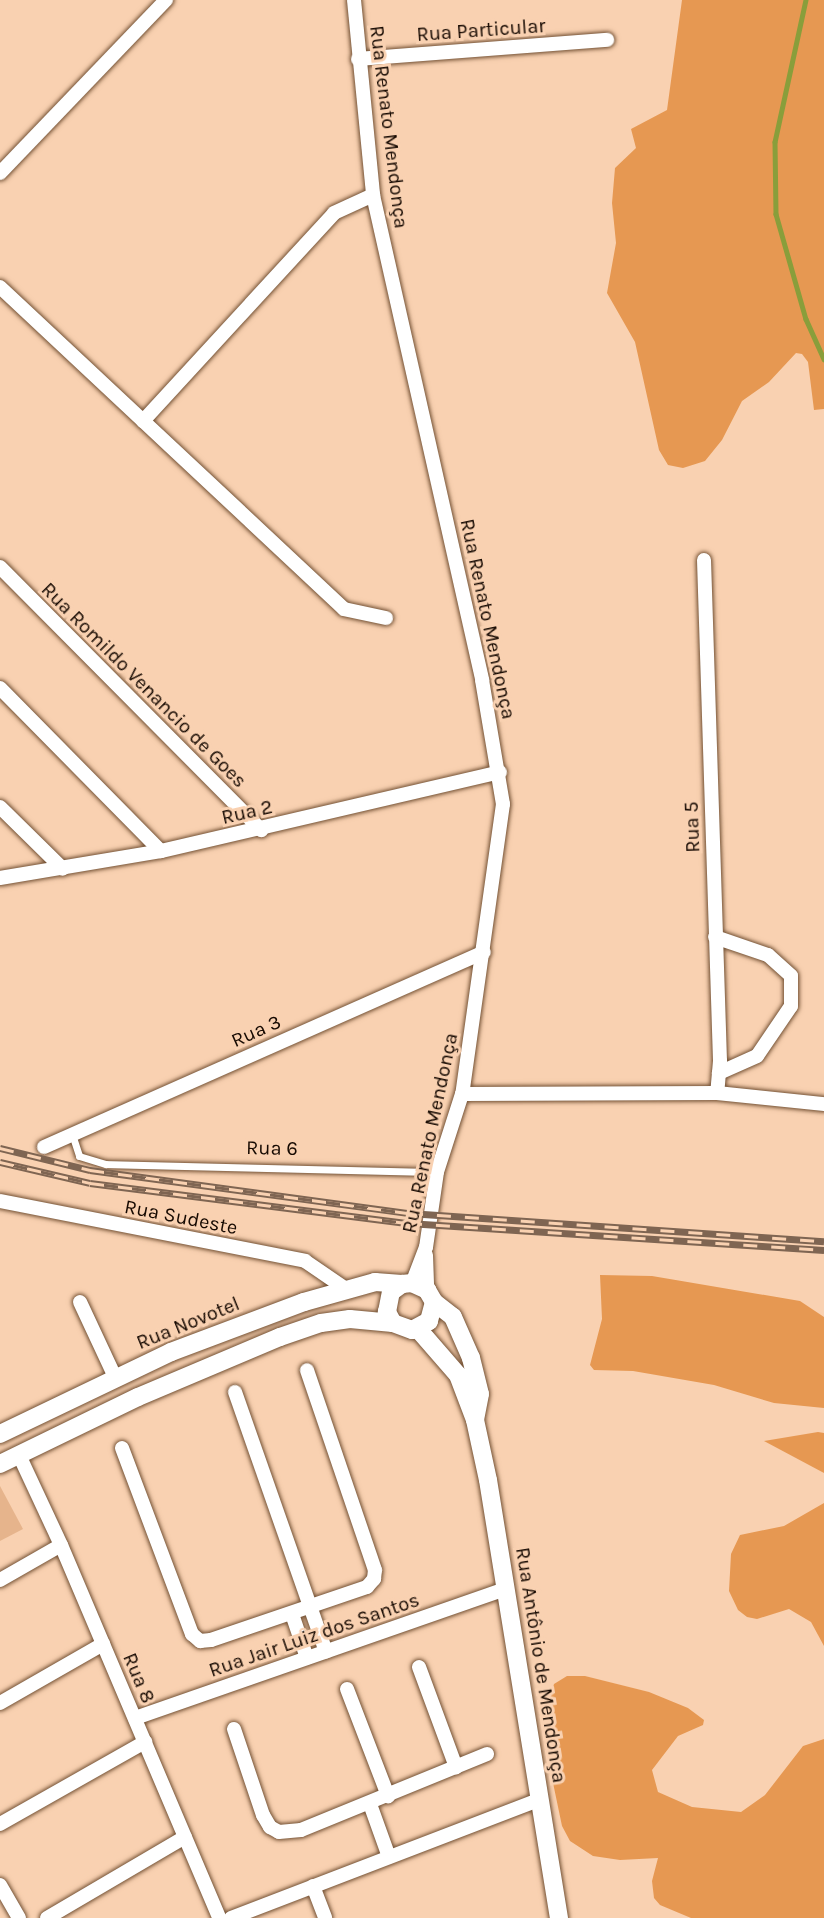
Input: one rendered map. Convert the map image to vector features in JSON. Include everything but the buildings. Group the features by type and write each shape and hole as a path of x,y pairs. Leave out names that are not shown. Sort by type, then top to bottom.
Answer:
{"street":[{"path":"0,173 166,0"},
{"name":"Rua Renato Mendonça","path":"354,0 373,195 500,772 503,804 484,952 462,1094 437,1172 419,1290"},
{"name":"Rua Particular","path":"358,59 607,40"},
{"path":"143,421 334,213 373,195"},
{"path":"0,287 344,609 386,618"},
{"name":"Rua 5","path":"704,560 719,1073 717,1093"},
{"name":"Rua Romildo Venancio de Goes","path":"0,567 261,830"},
{"path":"0,688 161,851"},
{"name":"Rua 2","path":"0,878 161,851 261,830 500,772"},
{"path":"0,807 63,869"},
{"path":"715,937 768,955 791,976 791,1006 758,1056 719,1073"},
{"name":"Rua 3","path":"44,1147 484,952"},
{"path":"462,1094 717,1093 824,1104"},
{"name":"Rua Sudeste","path":"0,1201 305,1261 346,1289"},
{"name":"Rua Novotel","path":"0,1434 171,1352 346,1289 375,1282 419,1290"},
{"path":"0,1464 138,1397 280,1337 321,1323 350,1319 393,1323 405,1330 418,1329 432,1315 419,1290 391,1292 386,1305 393,1323"},
{"name":"Rua Antônio de Mendonça","path":"419,1290 453,1317 471,1358 480,1395 475,1420"},
{"path":"80,1302 115,1377"},
{"name":"Rua Antônio de Mendonça","path":"418,1329 458,1375 475,1420 506,1589 559,1918"},
{"path":"122,1448 192,1634 200,1641 212,1640 367,1587 374,1580 375,1570 307,1370"},
{"path":"235,1392 326,1652"},
{"path":"19,1455 37,1416"},
{"path":"0,1450 19,1455"},
{"name":"Rua 8","path":"19,1455 61,1545 219,1918"},
{"path":"0,1580 61,1545"},
{"name":"Rua Jair Luiz dos Santos","path":"135,1718 506,1589"},
{"path":"292,1614 307,1658"},
{"path":"0,1703 103,1644"},
{"path":"419,1667 456,1767"},
{"path":"347,1689 388,1796"},
{"path":"234,1730 263,1815 275,1830 301,1830 487,1754"},
{"path":"0,1824 146,1742"},
{"path":"231,1918 541,1799"},
{"path":"370,1803 389,1857"},
{"path":"47,1918 185,1837"},
{"path":"0,1885 19,1918"},
{"path":"313,1886 325,1918"}],"lane":[{"name":"Rua 6","path":"72,1134 79,1156 106,1164 437,1172"}],"shaded area":[{"path":"682,0 824,0 824,409 814,410 808,362 802,354 796,353 769,382 742,401 722,440 705,461 683,468 668,465 659,450 635,342 607,293 616,243 612,203 615,168 636,148 631,129 667,110"},
{"path":"600,1275 652,1276 800,1301 824,1317 824,1408 774,1403 714,1385 633,1371 594,1370 590,1365 602,1319"},
{"path":"824,1433 824,1473 764,1441"},
{"path":"0,1486 23,1529 0,1541"},
{"path":"824,1503 824,1646 811,1622 789,1609 757,1619 747,1617 738,1610 729,1591 731,1554 740,1535 784,1526"},
{"path":"567,1676 585,1676 649,1692 688,1708 704,1720 703,1725 678,1736 652,1770 658,1792 692,1807 741,1812 765,1795 803,1746 824,1739 824,1918 691,1918 660,1905 654,1898 652,1881 658,1858 620,1860 593,1856 570,1841 562,1826 552,1778 550,1698 554,1684"}],"waterway":[{"path":"806,0 775,142 776,214 806,319 824,359"}],"railway":[{"path":"0,1148 90,1170 409,1213 824,1241"},
{"path":"0,1162 90,1183 408,1223 824,1250"}]}
